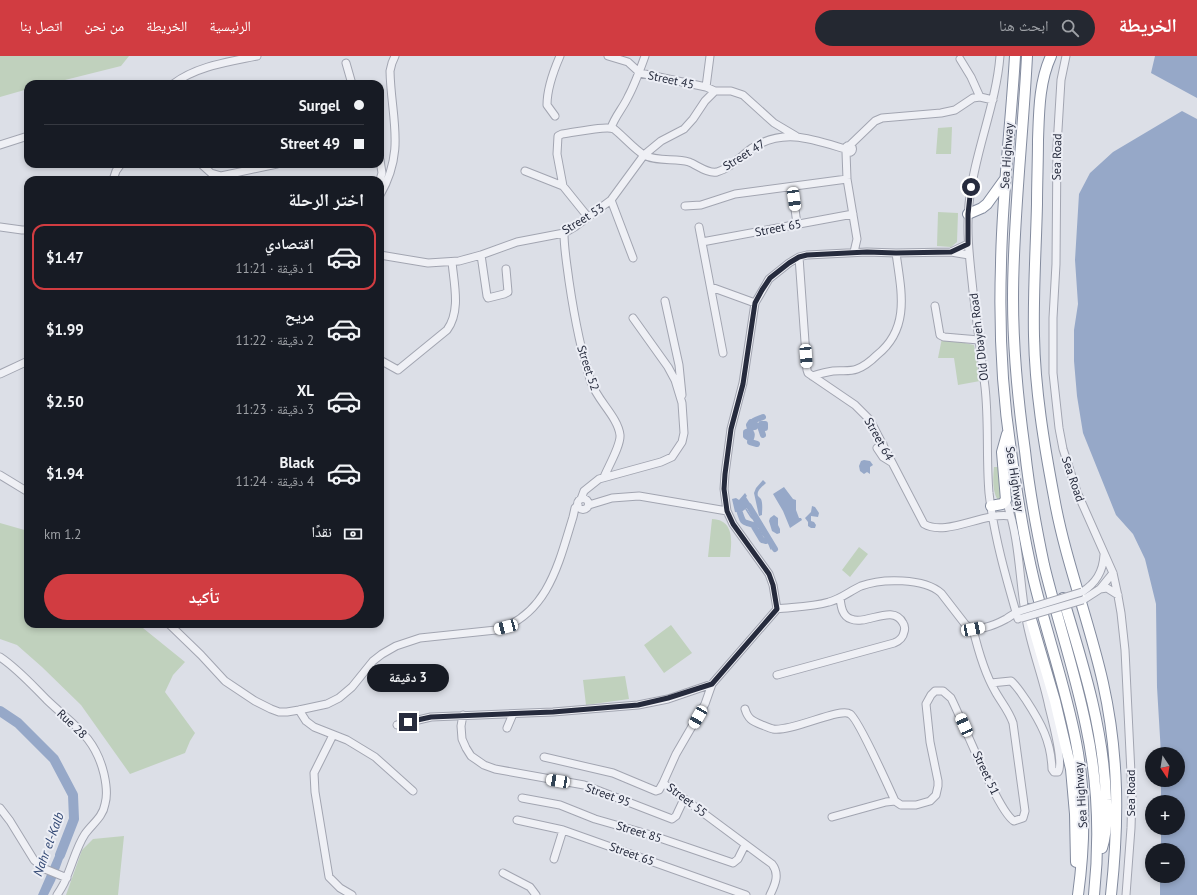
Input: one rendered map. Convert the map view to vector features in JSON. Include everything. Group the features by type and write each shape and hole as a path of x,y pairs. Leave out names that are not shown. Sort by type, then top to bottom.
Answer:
{"highway":[{"name":"Sea Highway","path":"1015,56 1001,254 1000,302 1004,388 1008,430 1023,526 1034,582 1069,709 1081,775 1084,824 1081,878 1078,895"},
{"name":"Sea Highway","path":"1027,56 1017,202 1013,298 1018,392 1035,522 1086,725 1091,752 1095,779 1098,821 1098,859 1094,895"},
{"name":"Sea Road","path":"1050,56 1044,75 1039,126 1034,337 1040,413 1054,500 1102,680 1111,729 1116,766 1117,789 1116,832 1111,895"},
{"path":"968,214 982,208 987,204 1006,177"},
{"path":"992,511 1006,501 1002,447 1008,430"},
{"path":"1064,602 1091,696 1098,729 1106,786 1107,826 1098,859"},
{"path":"1022,614 1055,701 1072,779 1075,814 1076,859 1081,878"}],"street":[{"path":"179,80 198,70 257,56"},
{"path":"384,187 391,172 396,145 390,71 395,56"},
{"path":"556,116 547,105 547,98 554,69 560,56"},
{"name":"Street 45","path":"608,56 628,62 640,73 706,87 715,91"},
{"path":"611,128 614,119 628,98 640,73 645,56"},
{"path":"706,87 710,56"},
{"name":"Old Dbayeh Road","path":"1000,56 993,100 976,162 971,187 968,214 968,244 985,388 989,491 1000,552 1022,614"},
{"name":"Sea Road","path":"1066,56 1061,80 1058,131 1053,373 1059,428 1063,449 1077,492 1113,573 1118,594 1125,650 1132,794 1126,895"},
{"path":"960,59 971,77 980,97"},
{"path":"346,63 351,80"},
{"path":"715,91 731,91 743,95 774,123 798,136 849,149"},
{"name":"Street 53","path":"384,256 428,263 452,262 481,255 517,242 564,233 588,218 611,200 644,155 661,141 684,129 705,101 715,91"},
{"path":"854,252 857,239 847,171 849,149 857,137 875,121 882,118 941,114 955,110 973,98 980,97 993,100"},
{"path":"588,218 563,186 557,154 558,136 562,134 611,128 644,155"},
{"name":"Street 47","path":"644,155 654,158 679,159 690,162 710,172 717,172 737,161 751,149 763,142 779,137 798,136"},
{"path":"0,145 24,137"},
{"path":"205,168 211,173 221,176 258,168"},
{"path":"524,171 563,186"},
{"path":"685,206 701,205 735,194 848,179"},
{"path":"792,187 797,224"},
{"path":"611,200 633,258"},
{"name":"Street 65","path":"702,242 853,214"},
{"path":"0,227 24,230"},
{"path":"699,228 723,353"},
{"name":"Street 52","path":"564,233 564,250 575,322 591,383 599,400 619,430 620,440 604,477"},
{"name":"Street 52","path":"556,235 564,250"},
{"path":"857,239 867,252"},
{"path":"951,252 968,244"},
{"path":"777,609 773,585 769,574 733,524 727,511 724,489 729,440 743,384 755,303 762,290 770,278 799,257 854,252 951,252 969,255"},
{"path":"799,257 807,370 812,376 834,371 850,371 865,365 884,350 893,337 900,320 902,310 896,253"},
{"path":"481,255 488,298 508,292 506,269"},
{"path":"384,362 398,370 447,330 452,323 456,305 452,262"},
{"path":"711,287 755,303"},
{"path":"584,503 589,492 588,488 595,481 604,477 661,462 672,457 682,442 684,433 679,365 665,301"},
{"path":"935,306 940,335 944,337 979,340"},
{"path":"633,318 670,371 682,403"},
{"path":"0,374 24,363"},
{"name":"Street 64","path":"812,376 843,396 864,413 875,428 918,515 924,524 929,527 950,527 992,511 1010,516"},
{"path":"0,475 24,490"},
{"path":"173,628 225,681 255,701 279,712 299,710 327,704 339,698 352,687 373,661 396,646 420,638 496,630 515,622 535,606 548,588 560,559 575,508 584,503 598,499 603,500 639,496 727,511"},
{"path":"991,683 1011,681 1017,687 1043,728 1047,739 1052,769 1054,772 1058,772 1060,768 1057,741 1045,688 1026,618 1021,577 1006,501"},
{"path":"1064,602 1090,587 1096,580 1101,572 1104,553"},
{"path":"397,725 431,717 553,712 638,705 668,698 712,684 777,609 821,604 840,598 857,588 877,582 894,581 923,584 936,589 941,593 967,627 973,629 987,627 1022,614 1064,602 1083,600 1100,589 1113,573"},
{"path":"1100,589 1107,588 1118,594"},
{"path":"778,675 894,643 899,641 903,636 904,626 898,617 887,615 855,621 845,616 842,611 840,598"},
{"name":"Street 51","path":"895,801 901,805 916,806 930,802 936,795 938,781 930,742 926,704 935,691 943,691 951,698 988,779 1007,814 1014,821 1023,818 1025,811 1013,723 1009,713 991,683 983,664 973,629"},
{"name":"Rue 28","path":"0,657 20,672 49,702 83,732 93,746 101,762 106,793 102,814 85,834 75,855 67,878 57,895"},
{"name":"Street 55","path":"712,684 705,704 676,754 663,784 772,864 776,870 776,878 770,895"},
{"path":"745,709 750,720 773,729 804,724 833,714 844,712 851,714 895,801 886,802 832,817"},
{"path":"299,710 310,725 347,740 375,757 413,791"},
{"path":"507,728 513,714"},
{"name":"Street 95","path":"463,715 461,730 462,739 466,748 471,756 495,770 584,786 672,819 676,816 684,800"},
{"path":"333,735 314,774 315,792 329,877 340,888 352,895"},
{"path":"544,757 612,773 656,791 659,790 663,784"},
{"name":"Street 85","path":"522,798 560,805 595,819 652,835 734,863 738,859 745,845"},
{"path":"0,808 10,821 34,860 45,869 67,878"},
{"name":"Street 65","path":"517,820 563,830 746,895"},
{"path":"554,860 563,830"},
{"path":"503,873 530,887 536,895"}],"green space":[{"path":"0,56 129,56 121,66 65,80 24,80 24,90 0,97"},
{"path":"952,127 951,154 936,154 938,128"},
{"path":"938,212 958,213 957,242 951,247 937,246"},
{"path":"942,338 974,345 980,381 958,385 954,358 938,358"},
{"path":"994,467 999,467 1002,495 1001,499 998,500 994,489"},
{"path":"712,519 719,520 728,527 731,538 730,557 708,557"},
{"path":"0,523 24,530 24,628 143,628 185,662 173,675 165,692 195,733 185,753 130,774 81,705 17,645 0,639"},
{"path":"859,547 868,554 850,577 842,570"},
{"path":"671,625 692,653 664,673 644,645"},
{"path":"625,676 629,699 586,705 583,680"},
{"path":"124,836 118,895 66,895 82,850 93,839"}],"water":[{"path":"1155,56 1197,56 1197,98 1151,73"},
{"path":"1182,111 1197,119 1197,895 1160,895 1160,883 1185,883 1185,843 1161,843 1161,835 1185,835 1185,795 1161,795 1161,787 1185,787 1185,747 1161,747 1157,687 1156,604 1145,559 1133,534 1116,515 1083,433 1077,396 1074,361 1074,330 1078,304 1075,260 1079,194 1090,173 1113,152"},
{"path":"861,461 870,461 873,465 870,467 870,474 867,472 864,474 860,471 859,466"},
{"path":"763,480 766,483 758,492 762,505 762,515 759,516 754,493 756,488"},
{"path":"784,487 793,499 796,500 796,510 799,518 802,520 790,528 783,511 773,494"},
{"path":"745,493 751,505 740,513 735,512 732,499 736,498 739,500"},
{"path":"812,506 815,507 819,513 818,517 811,516 811,521 816,525 815,528 808,526 808,522 805,518 811,512"},
{"path":"774,515 778,518 778,525 780,529 780,533 777,534 772,531 769,521"},
{"path":"61,842 68,845 55,881 48,895 38,895"}],"waterway":[{"path":"757,444 750,442 752,436 752,434 751,433 751,432 749,431 746,432 746,436 749,438 751,438 752,434 751,433 751,432 750,431 747,432 746,436 749,438 751,435 751,433 751,431 749,425 751,422 753,422 756,425 755,427 750,427 751,425 752,423 753,421 763,417"},
{"path":"763,435 760,426 761,424 765,424 765,428"},
{"path":"749,506 775,549"},
{"path":"748,508 755,523 765,537"},
{"path":"746,509 757,523 761,533 767,539 771,549"},
{"path":"740,513 743,521 753,525 762,540 766,541"},
{"name":"Nahr el-Kalb","path":"0,711 18,723 54,759 73,795 74,819 60,855"}],"route":[{"path":"408,722 431,717 553,712 638,705 668,698 712,684 777,609 773,585 769,574 733,524 727,511 724,489 731,429 743,384 755,303 770,278 799,257 807,255 867,252 951,252 968,244 968,214 971,187"}]}
